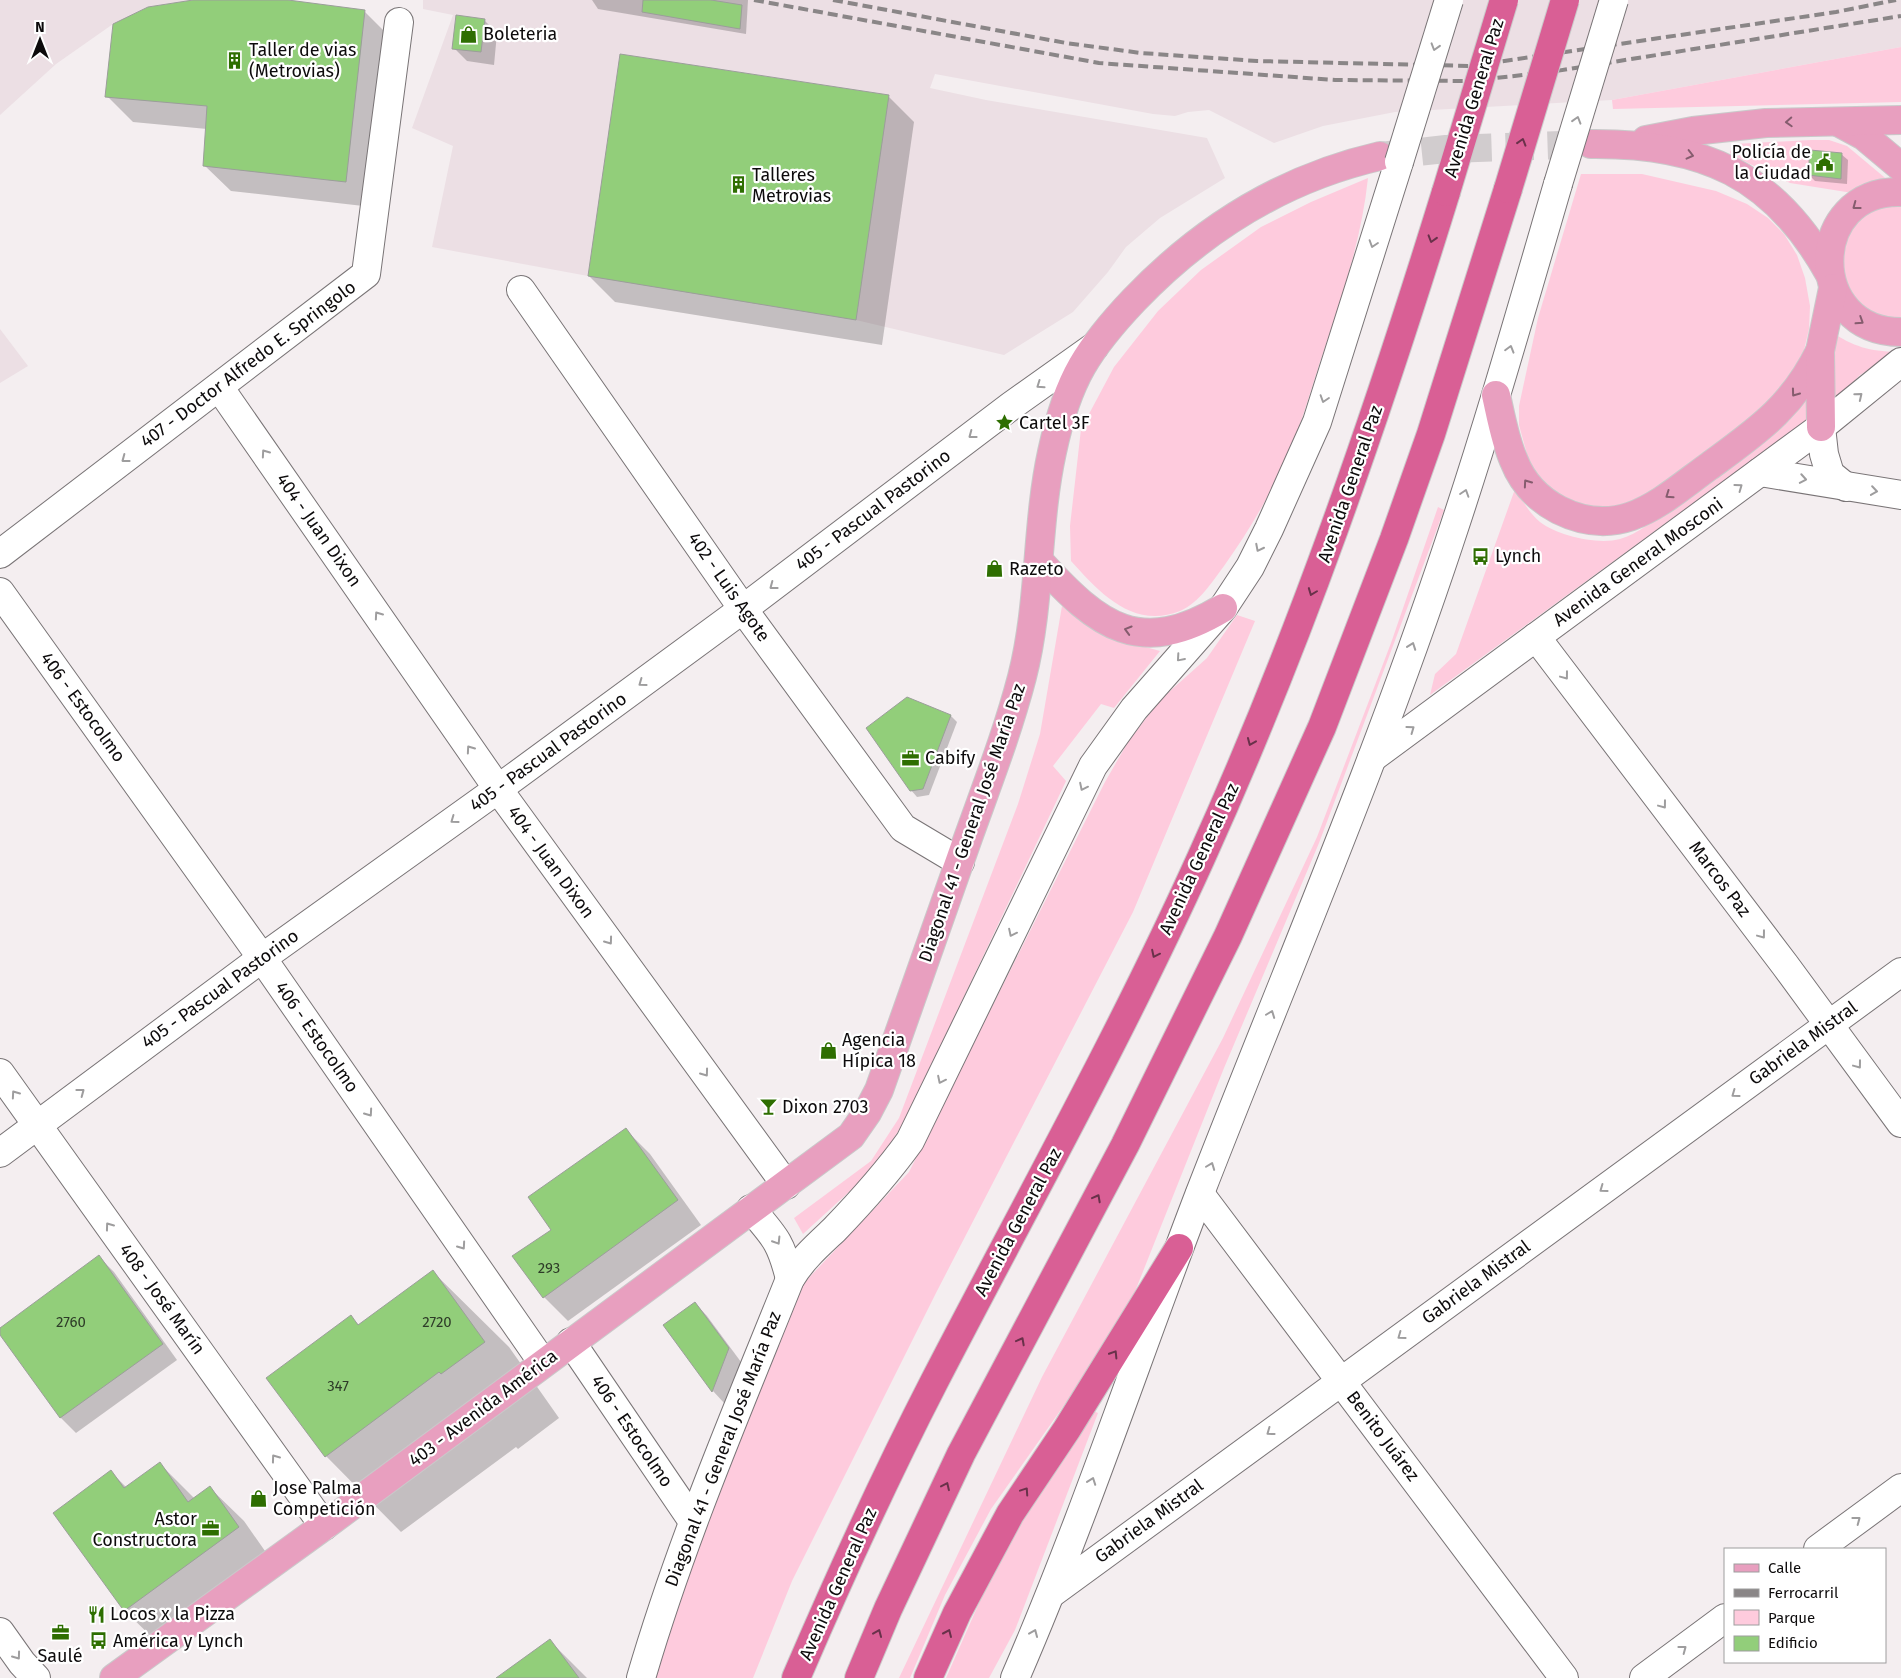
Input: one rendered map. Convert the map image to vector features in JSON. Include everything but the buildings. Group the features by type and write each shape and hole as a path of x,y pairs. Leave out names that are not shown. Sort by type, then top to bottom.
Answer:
{"highway":[{"name":"Avenida General Paz","path":"796,1678 882,1486 1105,1054 1209,841 1281,670 1350,488 1446,192 1504,0"},
{"path":"859,1678 888,1609 961,1454 1125,1145 1228,936 1322,727 1394,539 1431,434 1565,0"},
{"path":"928,1678 957,1613 1005,1522 1067,1429 1179,1248"}],"main road":[{"path":"1625,144 1693,131 1766,123 1901,120"},
{"path":"1838,122 1864,136 1901,167"},
{"path":"1591,144 1625,144 1694,156 1729,169 1760,189 1788,213 1812,241 1845,308 1862,323 1884,331 1901,332"},
{"name":"Diagonal 41 - General José María Paz","path":"851,1136 867,1113 879,1090 960,862 1022,676 1040,562 1046,492 1052,452 1064,410 1080,369 1094,347 1159,274 1191,246 1233,216 1265,197 1323,172 1380,156"},
{"path":"1821,427 1820,351 1831,281 1828,257 1831,242 1846,214 1859,203 1873,196 1891,191 1901,192"},
{"path":"1496,395 1514,462 1527,484 1542,502 1576,518 1597,523 1617,522 1641,513 1666,498 1766,425 1794,395 1820,351"},
{"path":"1040,562 1069,594 1100,617 1125,631 1162,633 1192,625 1223,608"},
{"name":"403 - Avenida América","path":"114,1678 324,1526 851,1136"}],"street":[{"path":"790,1279 803,1258 834,1230 889,1170 910,1141 1093,766 1134,709 1223,608 1250,567 1317,422 1449,0"},
{"path":"1015,1678 1052,1593 1179,1248 1372,758 1448,546 1496,395 1614,0"},
{"name":"407 - Doctor Alfredo E. Springolo","path":"0,554 366,274 399,22"},
{"name":"402 - Luis Agote","path":"521,290 743,608 903,828 960,862"},
{"name":"405 - Pascual Pastorino","path":"0,1153 262,958 498,789 743,608 1011,406 1094,347"},
{"name":"Avenida General Mosconi","path":"1372,758 1821,427 1901,362"},
{"name":"404 - Juan Dixon","path":"219,387 498,789 786,1185"},
{"path":"1821,427 1824,454 1830,474 1846,487"},
{"path":"1760,472 1901,495"},
{"name":"406 - Estocolmo","path":"0,592 262,958 544,1363"},
{"name":"Marcos Paz","path":"1536,637 1901,1123"},
{"name":"Gabriela Mistral","path":"1052,1593 1901,972"},
{"name":"408 - José Marín","path":"0,1073 324,1526"},
{"name":"Benito Juárez","path":"1200,1194 1564,1678"},
{"path":"751,1209 777,1239 784,1254 790,1279"},
{"name":"Diagonal 41 - General José María Paz","path":"658,1619 692,1520 790,1279"},
{"name":"406 - Estocolmo","path":"571,1342 692,1520"},
{"path":"1819,1548 1901,1488"},
{"path":"641,1678 658,1619"},
{"path":"649,1678 658,1619"},
{"path":"1644,1678 1724,1619"},
{"path":"0,1632 22,1663 36,1678"}],"shaded area":[{"path":"0,0 193,0 148,7 113,24 56,64 0,115"},
{"path":"423,0 1901,0 1901,47 1612,100 1395,112 1323,126 1274,143 1209,110 1188,112 1175,116 1153,114 935,74 930,88 986,100 1207,138 1225,178 1160,218 1126,247 1108,272 1073,312 1004,355 856,320 588,276 432,247 453,146 412,128 453,15 423,9"},
{"path":"0,329 28,366 0,383"}],"green space":[{"path":"1901,47 1901,102 1613,109 1612,100"},
{"path":"1829,140 1847,146 1896,187 1865,195 1790,183 1731,155 1730,152 1734,144"},
{"path":"1581,174 1642,174 1716,191 1747,204 1768,218 1784,234 1797,255 1805,278 1810,306 1809,329 1802,359 1778,398 1657,491 1612,510 1564,502 1543,487 1531,469 1519,425 1519,406 1538,318"},
{"path":"1368,178 1361,222 1351,265 1303,416 1281,469 1251,526 1210,585 1187,607 1163,616 1147,616 1132,612 1118,605 1093,585 1071,561 1070,526 1081,429 1114,367 1158,311 1201,270 1261,227 1311,202"},
{"path":"1901,200 1901,323 1877,320 1846,295 1841,238 1867,208"},
{"path":"1830,331 1862,347 1878,351 1897,352 1860,375 1832,404"},
{"path":"1810,394 1810,418 1430,695 1435,674 1456,654 1515,489 1526,507 1540,522 1557,531 1579,538 1601,541 1611,541 1627,537 1690,494"},
{"path":"1438,507 1444,510 1319,843 1224,1068 1132,1299 1098,1357 991,1509 945,1595 910,1678 899,1678 1042,1377 1223,1038 1317,837 1391,643"},
{"path":"1062,606 1106,636 1160,651 1114,708 1101,704 1053,766 1066,781 906,1119 874,1169 803,1234 794,1218 871,1161 899,1118 1018,804 1040,734"},
{"path":"1237,615 1255,621 1133,912 937,1291 792,1581 753,1678 656,1678 662,1637 786,1302 909,1172 1105,782 1128,742 1160,700 1207,658"},
{"path":"1091,1410 1098,1413 1015,1630 989,1678 946,1678 1013,1526"}],"tunnel":[{"path":"1380,156 1446,149 1591,144"}],"railway":[{"path":"754,0 1099,63 1335,80 1469,81 1550,72 1901,16"},
{"path":"833,0 1066,43 1141,53 1257,61 1470,66 1836,12 1896,0"}],"place":[{"name":"Boleteria","path":"469,34"},
{"name":"Taller de vias (Metrovias)","path":"235,60"},
{"name":"Policía de la Ciudad","path":"1825,162"},
{"name":"Talleres Metrovias","path":"738,185"},
{"name":"Cartel 3F","path":"1005,423"},
{"name":"Lynch","path":"1481,556"},
{"name":"Razeto","path":"995,569"},
{"name":"Cabify","path":"911,758"},
{"name":"Agencia Hípica 18","path":"828,1050"},
{"name":"Dixon 2703","path":"768,1107"},
{"name":"Jose Palma Competición","path":"259,1498"},
{"name":"Astor Constructora","path":"211,1529"},
{"name":"Locos x la Pizza","path":"96,1614"},
{"name":"Saulé","path":"60,1633"},
{"name":"América y Lynch","path":"99,1641"}]}
